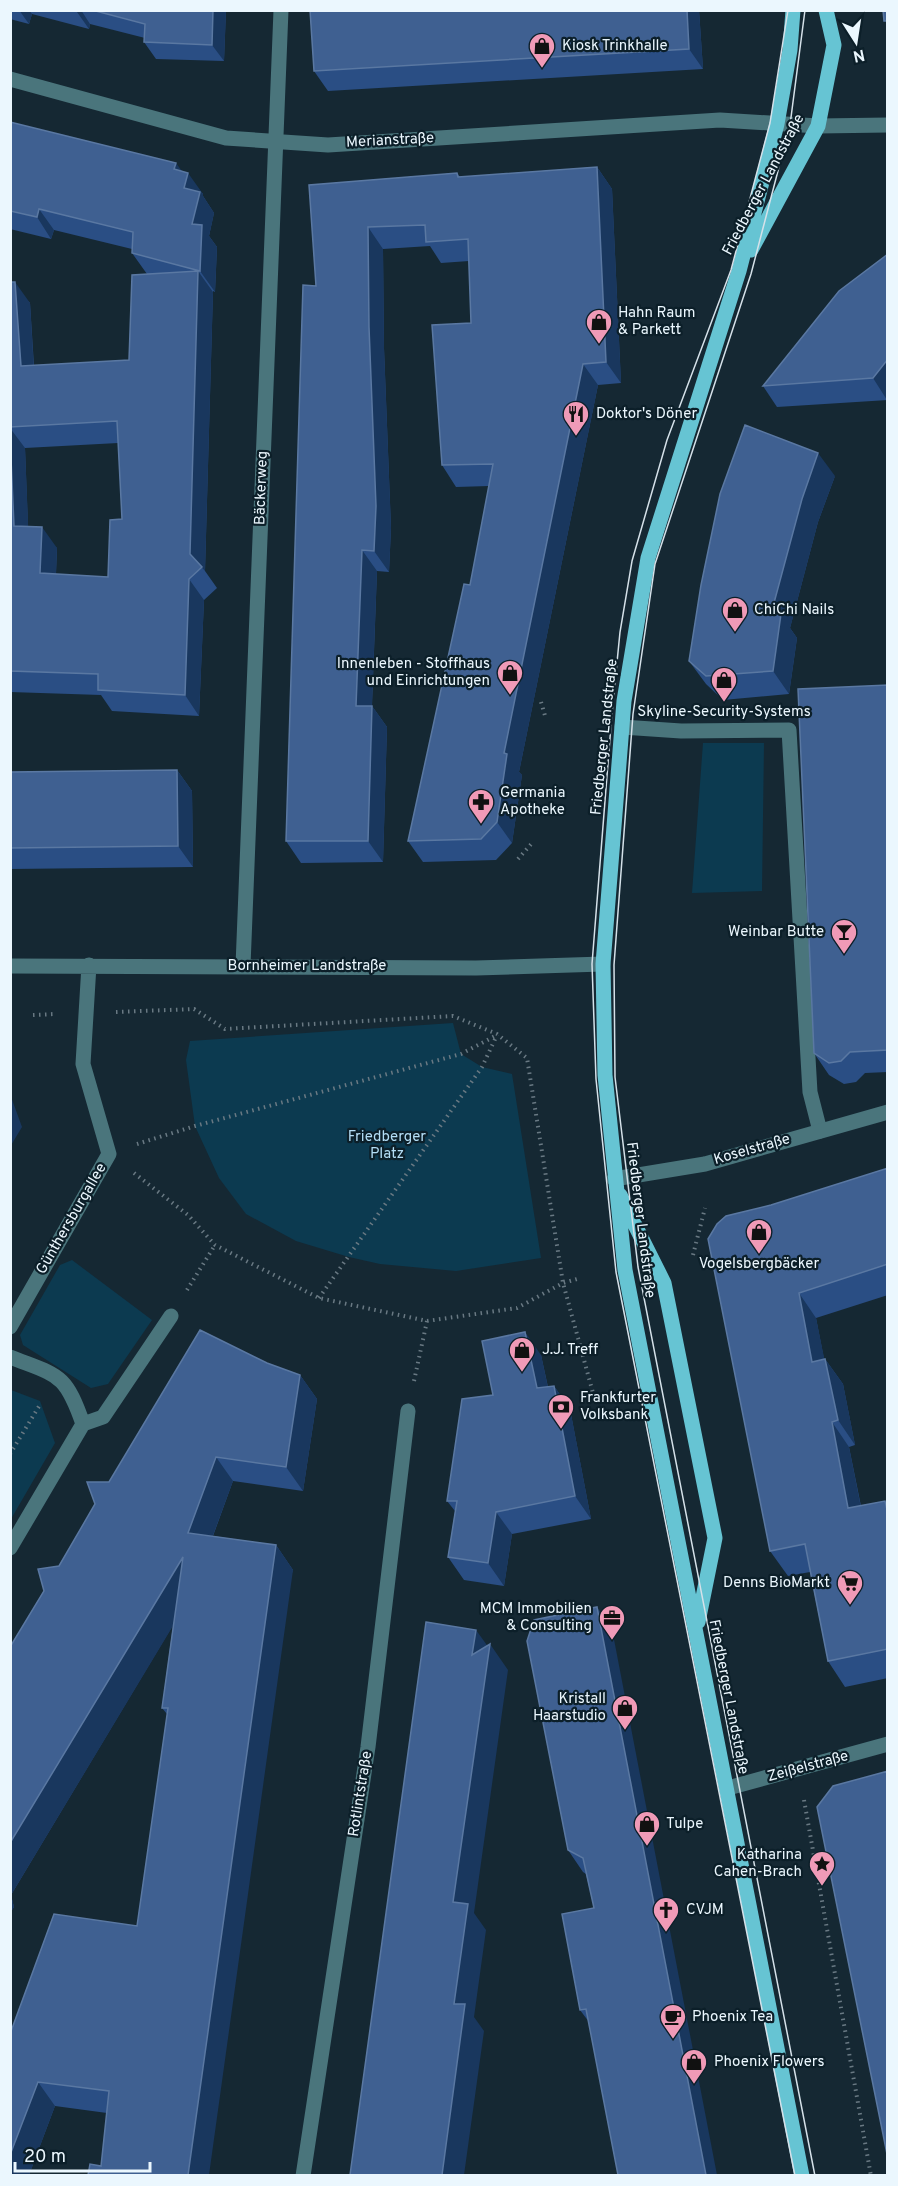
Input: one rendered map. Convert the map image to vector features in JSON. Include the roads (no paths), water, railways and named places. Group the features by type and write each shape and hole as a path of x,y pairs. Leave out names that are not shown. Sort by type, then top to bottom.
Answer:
{"main road":[{"name":"Friedberger Landstraße","path":"793,10 790,50 777,123 740,271 648,558 622,727 603,964 605,1075 625,1270 802,2175"},
{"name":"Friedberger Landstraße","path":"740,271 818,126 834,45 826,10"},
{"path":"614,1179 664,1283 716,1538 696,1630"}],"street":[{"name":"Bäckerweg","path":"243,966 281,10"},
{"name":"Merianstraße","path":"10,79 226,138 328,145 720,120 818,126 888,125"},
{"path":"622,727 681,731 789,730 810,1092 820,1131"},
{"name":"Bornheimer Landstraße","path":"10,966 476,968 603,964"},
{"name":"Günthersburgallee","path":"10,1327 109,1154 83,1064 89,965"},
{"name":"Koselstraße","path":"614,1179 705,1164 888,1112"},
{"path":"10,1548 82,1424 103,1417 171,1316"},
{"path":"10,1357 57,1375 72,1393 82,1424"},
{"name":"Rotlintstraße","path":"303,2175 366,1759 408,1411"},
{"name":"Zeißelstraße","path":"728,1788 888,1744"}],"tram line":[{"path":"788,10 770,123 731,270 667,440 632,561 620,632 592,964 596,1079 616,1272 795,2176"},
{"path":"805,10 790,125 751,274 655,564 633,714 614,965 615,1077 638,1267 815,2176"}],"place":[{"name":"Kiosk Trinkhalle","path":"542,69"},
{"name":"Hahn Raum & Parkett","path":"599,345"},
{"name":"Doktor's Döner","path":"576,437"},
{"name":"ChiChi Nails","path":"735,633"},
{"name":"Innenleben - Stoffhaus und Einrichtungen","path":"510,696"},
{"name":"Skyline-Security-Systems","path":"724,703"},
{"name":"Germania Apotheke","path":"481,825"},
{"name":"Weinbar Butte","path":"844,955"},
{"name":"Vogelsbergbäcker","path":"759,1255"},
{"name":"J.J. Treff","path":"522,1373"},
{"name":"Frankfurter Volksbank","path":"561,1430"},
{"name":"Denns BioMarkt","path":"850,1606"},
{"name":"MCM Immobilien & Consulting","path":"612,1641"},
{"name":"Kristall Haarstudio","path":"625,1731"},
{"name":"Tulpe","path":"647,1847"},
{"name":"Katharina Cahen-Brach","path":"822,1887"},
{"name":"CVJM","path":"666,1933"},
{"name":"Phoenix Tea","path":"673,2040"},
{"name":"Phoenix Flowers","path":"694,2085"}],"park label":[{"name":"Friedberger Platz","path":"387,1146"}]}
